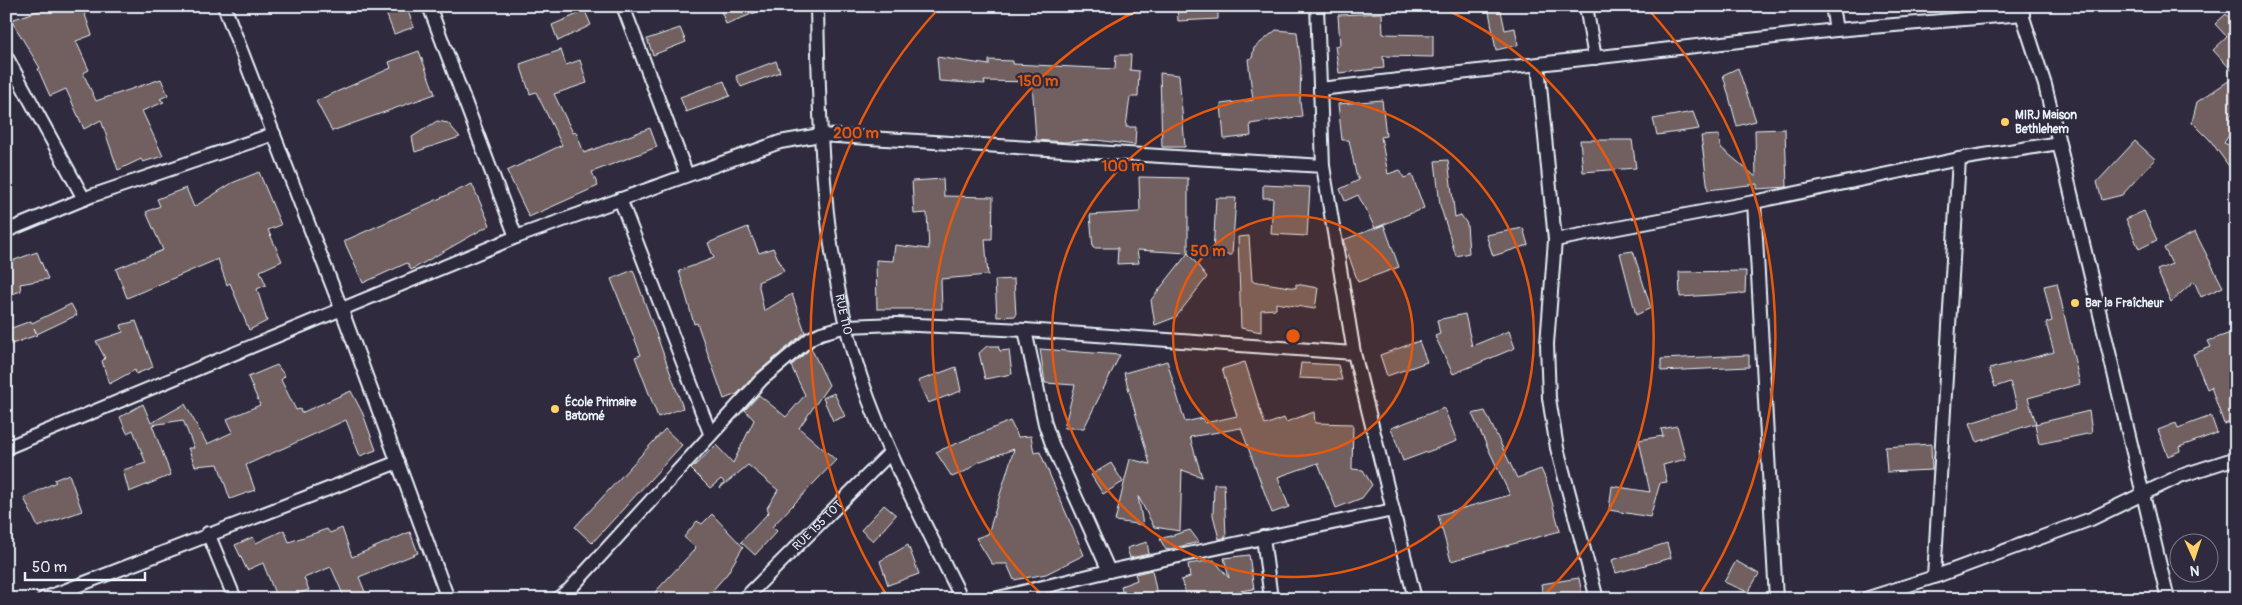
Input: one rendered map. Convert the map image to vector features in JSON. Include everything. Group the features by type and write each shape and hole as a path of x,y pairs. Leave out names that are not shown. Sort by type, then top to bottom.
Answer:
{"street":[{"path":"224,6 342,308 448,599"},
{"path":"429,6 516,236"},
{"path":"623,6 687,175"},
{"name":"RUE 110","path":"817,6 820,135 830,225 847,326 860,376 890,453 962,599"},
{"path":"1318,6 1323,166 1354,352 1415,599"},
{"path":"1586,6 1595,58"},
{"path":"1832,6 1836,30"},
{"path":"2233,6 2236,9"},
{"path":"1320,88 2021,10 2059,143 2144,492 2168,599"},
{"path":"6,56 84,199"},
{"path":"1538,65 1555,240 1547,344 1549,398 1557,448 1597,599"},
{"path":"6,231 84,199 274,134"},
{"path":"6,448 516,236 780,142 820,135 1323,166"},
{"path":"1555,240 1754,202 1959,159 2059,143"},
{"path":"1934,577 1959,159"},
{"path":"620,199 710,434"},
{"path":"1754,202 1776,599"},
{"path":"557,599 570,589 762,379 811,338 847,326 896,324 1024,330 1354,352"},
{"path":"1024,330 1047,431 1109,571"},
{"name":"RUE 155 TOT","path":"744,599 890,453"},
{"path":"1864,599 1934,577 2090,519 2180,476 2236,458"},
{"path":"43,599 398,462"},
{"path":"994,599 1109,571 1394,510"},
{"path":"208,534 235,599"},
{"path":"1263,538 1271,599"}],"building":[{"path":"53,6 82,6 92,35 76,41 89,70 83,73 96,101 161,79 168,95 160,99 164,102 142,111 163,156 143,162 141,159 118,170 101,120 84,129 66,89 50,96 38,69 40,68 11,20"},
{"path":"406,6 414,27 394,34 386,13"},
{"path":"719,6 770,6 770,7 726,24"},
{"path":"1177,6 1218,6 1218,19 1178,21"},
{"path":"1488,6 1500,6 1505,30 1515,28 1518,45 1496,50"},
{"path":"585,11 591,25 558,41 552,25"},
{"path":"1382,13 1383,34 1433,35 1433,57 1383,56 1384,68 1339,73 1335,46 1340,45 1338,15"},
{"path":"2226,14 2236,26 2236,75 2213,50 2227,37 2215,24"},
{"path":"680,28 686,42 653,55 647,39"},
{"path":"1276,30 1297,32 1301,66 1300,102 1302,116 1250,124 1251,136 1224,139 1221,104 1253,100 1248,59 1252,58 1254,48"},
{"path":"561,50 566,65 580,60 587,83 554,94 573,133 576,132 584,153 650,128 657,147 592,172 598,186 529,217 507,171 562,145 536,92 530,94 520,64"},
{"path":"419,51 435,94 332,131 316,101 391,68 389,62"},
{"path":"1116,55 1131,55 1130,70 1139,71 1138,97 1130,97 1126,127 1136,127 1135,145 1096,140 1064,142 1036,140 1032,82 984,81 985,84 939,81 937,57 989,65 989,60 1013,61 1013,64 1115,69"},
{"path":"776,61 780,72 741,87 736,76"},
{"path":"1738,68 1756,121 1737,126 1723,75"},
{"path":"1160,73 1179,75 1185,147 1162,147"},
{"path":"2236,76 2236,109 2230,116 2233,129 2224,143 2236,148 2236,176 2210,140 2192,122 2197,102"},
{"path":"724,81 730,96 686,112 680,97"},
{"path":"1382,100 1386,136 1381,137 1388,174 1400,170 1404,178 1412,175 1424,208 1375,228 1358,195 1345,201 1340,189 1359,180 1349,140 1342,140 1338,104"},
{"path":"1693,112 1699,129 1657,135 1653,119"},
{"path":"437,121 448,123 460,137 415,152 412,137"},
{"path":"1785,129 1787,187 1757,189 1757,184 1708,190 1701,136 1719,135 1720,147 1756,177 1755,130"},
{"path":"1580,140 1632,140 1636,168 1583,172"},
{"path":"2135,141 2155,159 2122,195 2102,200 2097,182"},
{"path":"1448,160 1455,217 1461,215 1467,224 1469,253 1456,256 1440,205 1435,161"},
{"path":"259,172 281,225 268,230 282,261 260,271 266,285 257,289 267,321 249,330 230,283 227,285 218,259 127,298 116,269 163,250 146,212 160,206 157,199 186,188 194,207 232,183"},
{"path":"1139,177 1188,178 1188,253 1137,250 1139,263 1117,264 1118,248 1093,248 1090,215 1140,212"},
{"path":"943,179 944,196 993,197 992,239 985,239 988,275 941,279 942,309 877,309 876,260 893,261 895,245 929,249 927,213 914,214 912,181"},
{"path":"472,184 490,225 411,270 407,263 363,283 344,241"},
{"path":"1263,185 1310,187 1307,236 1271,234 1273,198 1263,198"},
{"path":"1216,198 1236,198 1232,255 1213,254"},
{"path":"2144,211 2157,240 2139,249 2126,219"},
{"path":"1384,225 1399,267 1358,282 1343,240"},
{"path":"748,227 759,253 773,248 784,271 758,282 764,311 792,294 805,332 757,373 737,394 724,399 697,323 694,324 679,271 714,258 708,243"},
{"path":"1523,228 1528,245 1493,256 1486,235"},
{"path":"2195,232 2223,287 2201,297 2194,281 2171,302 2157,270 2172,264 2164,248"},
{"path":"1249,236 1252,281 1296,288 1296,284 1318,288 1315,309 1276,303 1276,309 1261,310 1261,332 1241,328 1238,237"},
{"path":"1633,251 1651,308 1636,315 1620,253"},
{"path":"37,252 48,279 20,284 21,291 6,296 6,263"},
{"path":"1188,253 1207,277 1176,317 1155,325 1151,300"},
{"path":"633,270 683,408 658,417 635,357 641,355 611,279"},
{"path":"1746,271 1745,293 1680,297 1679,272"},
{"path":"1014,279 1016,316 997,317 995,280"},
{"path":"2057,283 2080,384 2028,398 2036,423 1977,442 1970,423 2018,408 2010,382 1995,387 1989,369 2054,352 2046,323 2052,321 2044,286"},
{"path":"71,304 77,315 37,334 34,328 37,335 6,346 6,330 31,321 32,323"},
{"path":"1465,314 1472,346 1509,331 1515,348 1453,374 1435,336 1440,334 1437,320"},
{"path":"136,321 153,367 136,374 135,370 109,384 102,361 105,358 96,341 123,332 121,325"},
{"path":"2236,331 2236,420 2224,424 2211,387 2207,389 2193,354 2211,347 2208,341"},
{"path":"1419,341 1427,362 1387,376 1380,355"},
{"path":"987,346 998,346 1000,351 1009,350 1012,374 985,379 979,353"},
{"path":"811,348 829,385 799,428 836,460 772,527 777,531 755,555 741,542 769,512 767,508 778,490 748,465 720,488 724,482 721,479 710,488 691,469 716,445 733,463 754,420 745,410 759,395 786,417 805,395 791,366"},
{"path":"1040,349 1120,355 1084,428 1064,428 1075,385 1045,383"},
{"path":"1749,355 1749,367 1661,371 1661,359"},
{"path":"1167,361 1185,422 1203,418 1205,423 1237,416 1222,369 1245,362 1265,425 1284,418 1286,422 1314,412 1315,423 1353,424 1352,469 1363,470 1372,485 1362,498 1336,508 1318,463 1278,477 1289,507 1272,513 1241,428 1190,437 1202,477 1182,470 1180,531 1154,527 1138,496 1143,525 1115,521 1130,459 1150,464 1124,373"},
{"path":"1301,363 1338,365 1342,380 1299,378"},
{"path":"277,365 285,376 281,380 296,410 300,409 301,413 351,391 363,414 376,450 360,456 346,420 246,465 255,490 230,499 218,464 195,466 188,448 194,448 183,420 152,425 171,475 129,492 123,470 146,463 133,430 127,433 120,417 143,404 151,423 185,404 207,444 233,432 227,419 260,405 248,377"},
{"path":"956,367 961,391 928,403 918,381"},
{"path":"834,393 845,416 833,421 823,398"},
{"path":"1444,408 1457,441 1403,461 1391,428"},
{"path":"1485,411 1517,478 1541,469 1546,480 1560,531 1451,561 1438,515 1510,495 1472,414"},
{"path":"2089,411 2092,433 2039,444 2035,424"},
{"path":"2211,416 2217,433 2179,447 2180,451 2168,456 2158,430 2176,423 2178,428"},
{"path":"1010,421 1018,437 1031,436 1034,453 1040,452 1084,555 1046,574 1014,580 1007,564 992,564 976,538 988,534 1014,449 978,462 966,471 952,477 936,452"},
{"path":"1677,426 1686,459 1663,465 1667,482 1660,483 1650,517 1609,510 1612,486 1650,492 1639,440 1663,436 1661,429"},
{"path":"665,429 682,445 592,543 575,527"},
{"path":"1931,444 1932,470 1887,472 1885,447"},
{"path":"1111,463 1123,482 1103,494 1091,475"},
{"path":"69,474 82,511 38,527 24,498 56,482 54,480"},
{"path":"1214,484 1224,484 1226,537 1219,539 1213,515"},
{"path":"884,505 896,515 873,541 861,530"},
{"path":"712,514 743,547 727,574 705,599 664,599 655,592 696,548 684,537 697,521 702,524"},
{"path":"342,528 352,557 410,532 418,553 359,577 368,599 345,599 331,567 304,578 309,590 284,599 277,599 263,563 247,570 235,545 253,537 256,543 284,530 289,542 327,529 330,533"},
{"path":"1190,530 1199,542 1166,550 1160,539"},
{"path":"1147,542 1149,554 1130,558 1127,548"},
{"path":"1667,543 1671,558 1616,573 1612,560"},
{"path":"908,545 919,574 888,585 880,561"},
{"path":"1249,555 1254,589 1204,596 1205,599 1188,599 1181,580 1190,577 1188,564 1214,560 1229,578 1224,558"},
{"path":"1736,561 1759,574 1748,592 1724,582"},
{"path":"1152,570 1158,599 1123,596 1121,586 1137,580 1135,574"},
{"path":"1579,578 1583,599 1543,599 1541,584"}],"place":[{"name":"MIRJ Maison Bethlehem","path":"2005,122"},
{"name":"Bar la Fraîcheur","path":"2075,303"},
{"name":"École Primaire Batomé","path":"555,409"}]}
